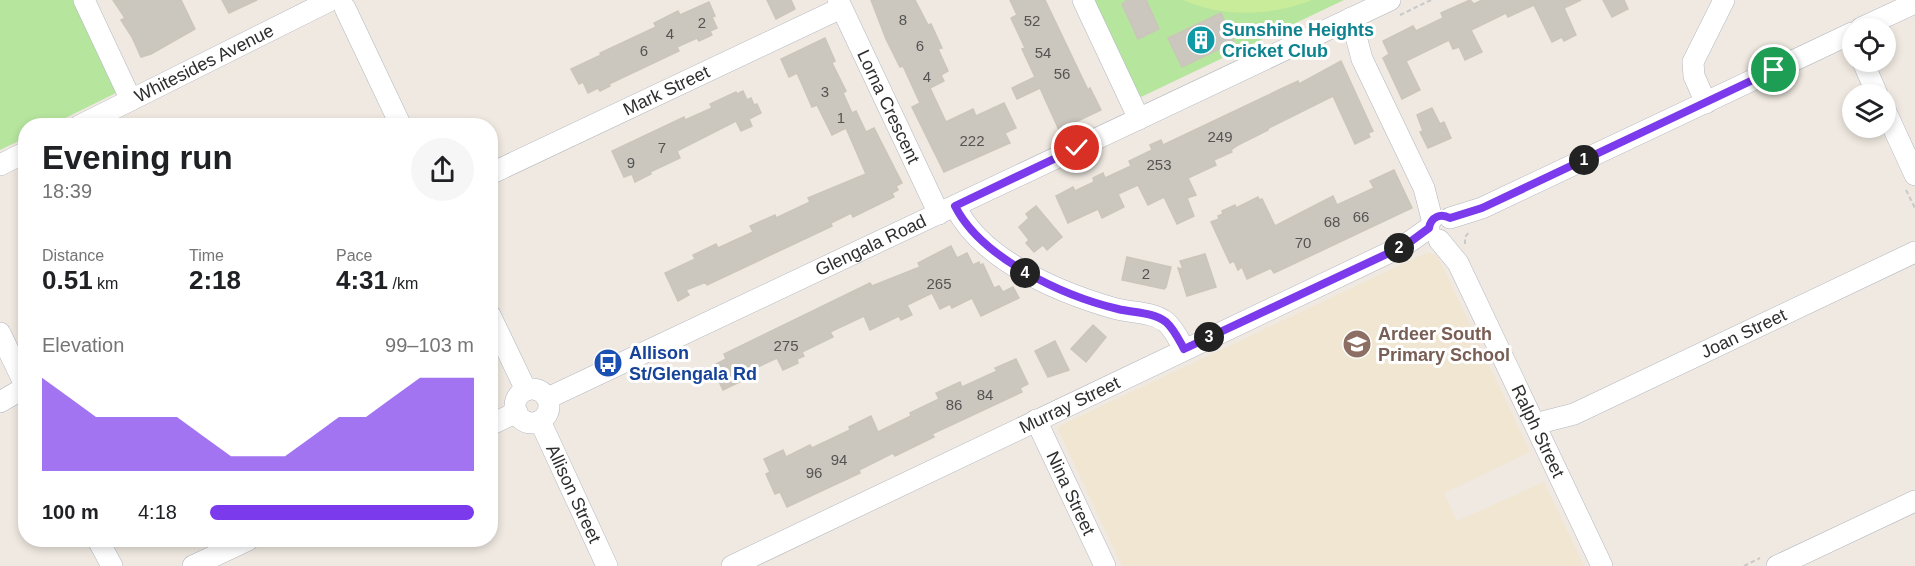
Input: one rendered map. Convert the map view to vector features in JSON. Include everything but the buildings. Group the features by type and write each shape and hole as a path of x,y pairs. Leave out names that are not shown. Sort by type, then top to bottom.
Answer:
{"street":[{"path":"84,0 131,100"},
{"path":"1083,0 1138,119"},
{"name":"Glengala Road","path":"548,398 1390,0"},
{"path":"1706,103 1694,76 1694,62 1724,0"},
{"path":"339,2 397,118"},
{"name":"Whitesides Avenue","path":"95,118 339,2"},
{"name":"Murray Street","path":"1888,18 1915,3"},
{"name":"Mark Street","path":"498,170 840,4"},
{"name":"Lorna Crescent","path":"840,4 947,210 1023,272 1085,299 1157,318 1179,352"},
{"name":"Ralph Street","path":"1344,21 1424,188 1464,258 1538,430 1602,566"},
{"name":"Murray Street","path":"732,566 1482,208 1706,103 1842,42"},
{"path":"1896,134 1915,175"},
{"path":"0,165 18,156"},
{"name":"Joan Street","path":"1538,430 1914,252"},
{"path":"498,332 526,390"},
{"path":"0,333 18,372"},
{"path":"526,390 539,390 548,398 549,411 540,421 526,422 517,412 516,400 526,390"},
{"path":"0,402 18,391"},
{"path":"0,409 18,402"},
{"path":"498,421 517,412"},
{"name":"Nina Street","path":"1036,420 1105,566"},
{"name":"Allison Street","path":"540,421 607,566"},
{"path":"1777,566 1915,501"},
{"path":"193,566 233,547"}],"path":[{"path":"1446,227 1467,233 1464,258"}],"shaded area":[{"name":"Ardeer South Primary School","path":"1430,253 1436,255 1440,261 1530,452 1444,493 1457,521 1544,482 1584,566 1122,566 1057,427"}],"green space":[{"path":"0,0 74,0 118,92 65,118 18,118 18,141 0,150"},
{"path":"1091,0 1344,0 1141,97 1137,94"},
{"path":"1183,0 1312,0 1280,9 1248,13 1215,10"}],"place":[{"name":"Sunshine Heights Cricket Club","path":"1201,40"},
{"name":"Ardeer South Primary School","path":"1357,344"},
{"name":"Allison St/Glengala Rd","path":"608,363"}],"route":[{"path":"1077,148 955,206 960,217 968,228 984,242 1023,272 1092,302 1153,316 1164,321 1170,326 1184,349 1406,245 1429,228 1432,219 1440,215 1450,218 1482,208 1774,70"}]}
